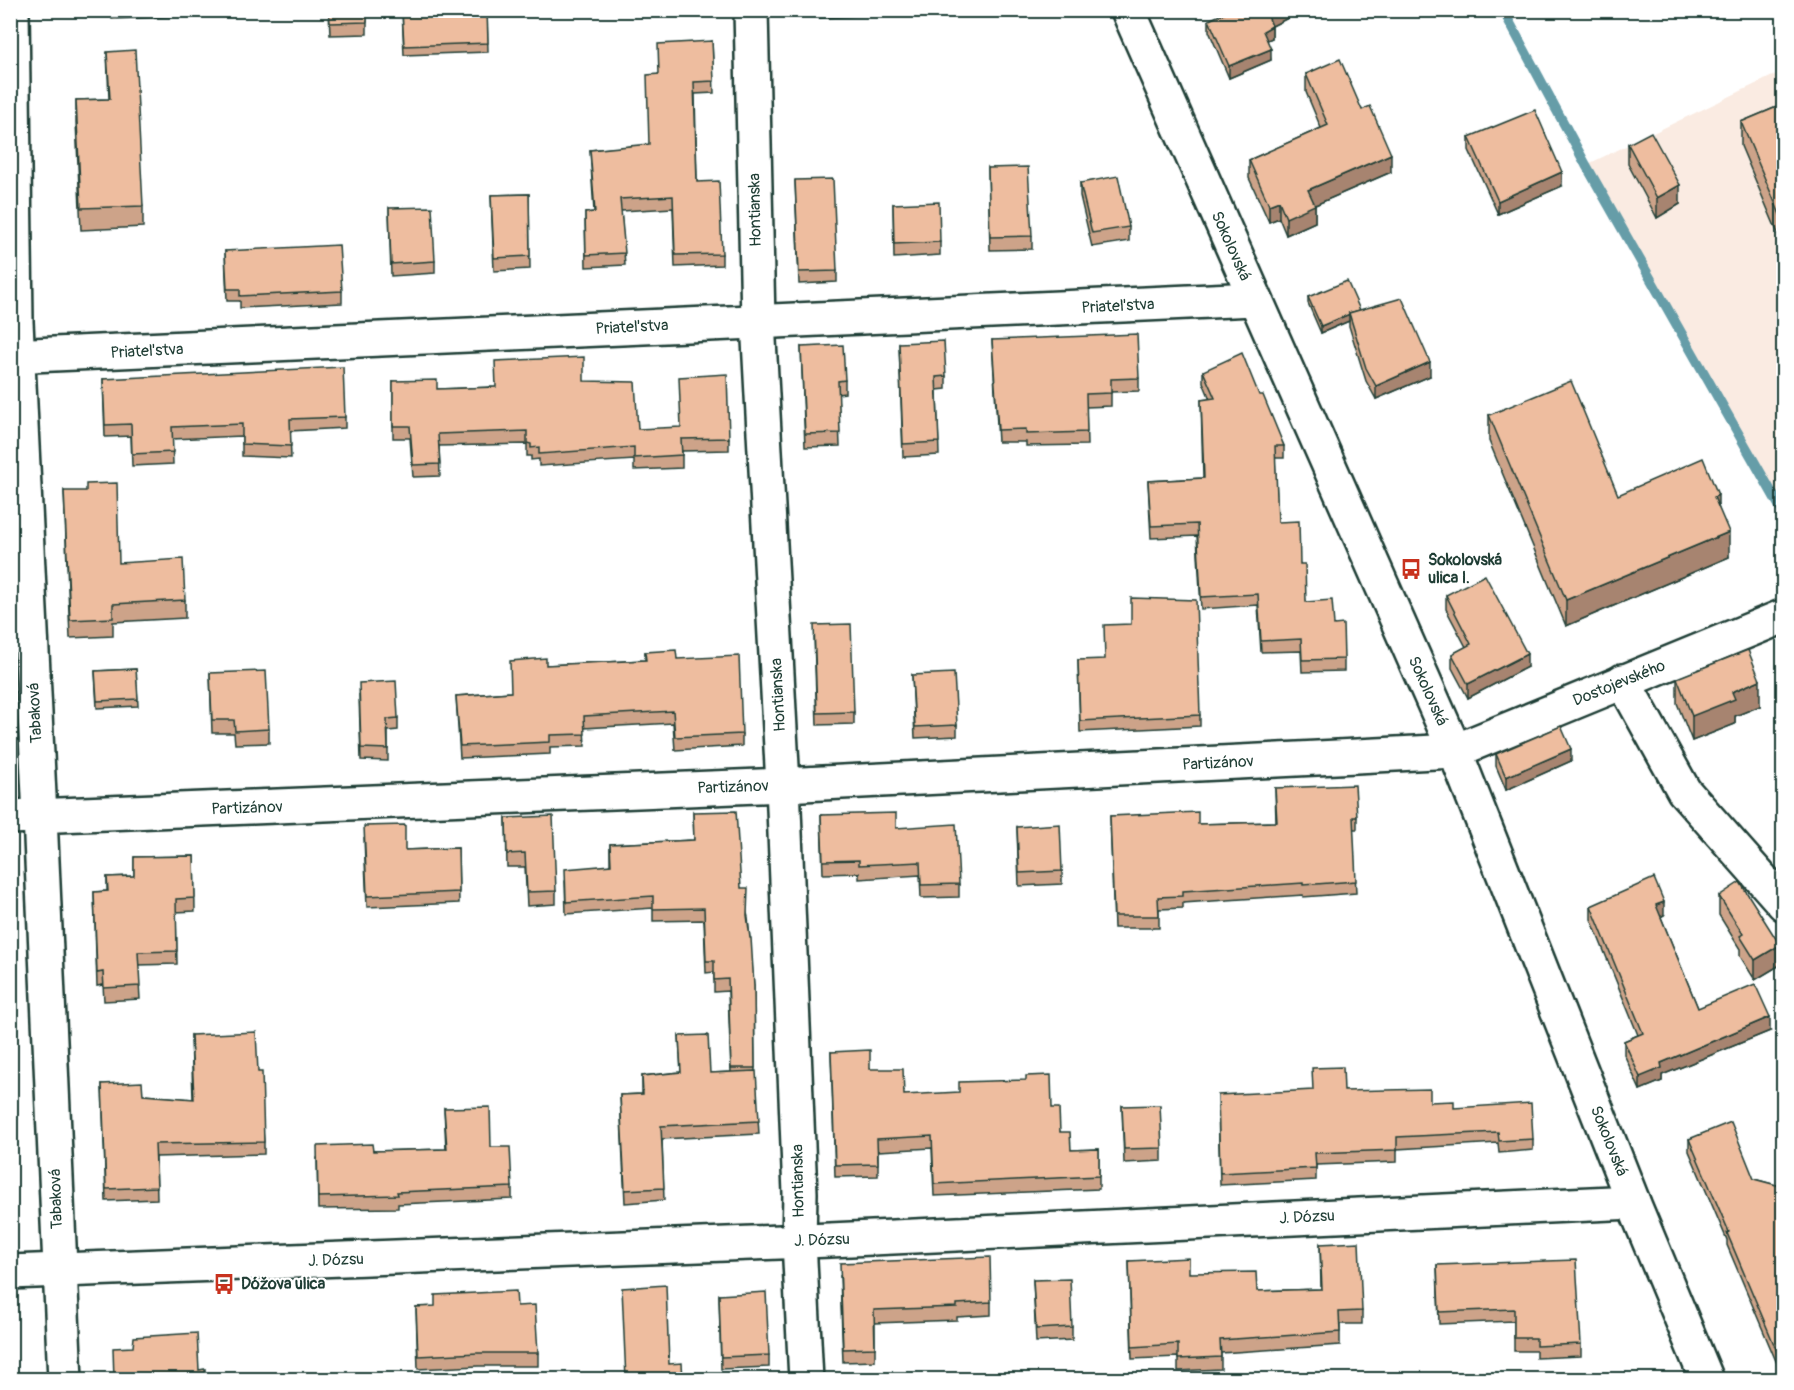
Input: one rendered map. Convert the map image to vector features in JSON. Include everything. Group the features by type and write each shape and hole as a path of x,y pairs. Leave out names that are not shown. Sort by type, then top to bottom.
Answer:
{"street":[{"name":"Tabaková","path":"12,10 14,356 25,817 65,1380"},
{"name":"Hontianska","path":"751,10 758,321 783,785 806,1380"},
{"name":"Sokolovská","path":"1128,10 1455,751 1633,1202 1707,1380"},
{"name":"Priateľstva","path":"14,356 1254,299"},
{"name":"Dostojevského","path":"1455,751 1784,616"},
{"path":"1623,681 1684,792 1784,904"},
{"name":"Partizánov","path":"25,817 783,785 1455,751"},
{"name":"J. Dózsu","path":"10,1272 799,1241 1633,1202"}],"shaded area":[{"path":"1783,71 1783,514 1586,165"}],"building":[{"path":"329,10 367,10 367,22 330,23"},
{"path":"402,10 487,10 488,43 404,46"},
{"path":"1231,10 1280,10 1268,16 1272,26 1263,31 1271,49 1229,66 1209,20"},
{"path":"712,41 714,81 694,82 697,182 719,181 722,254 675,255 673,196 620,199 625,253 586,255 585,213 595,212 590,150 649,144 647,75 659,74 658,44"},
{"path":"135,50 143,206 81,208 76,100 110,99 107,52"},
{"path":"1340,59 1362,110 1370,106 1391,154 1308,190 1315,205 1286,218 1279,201 1269,205 1249,160 1328,125 1306,74"},
{"path":"1784,104 1784,224 1741,122"},
{"path":"1535,110 1562,172 1498,201 1469,137"},
{"path":"1651,132 1680,185 1657,198 1628,144"},
{"path":"1028,167 1032,236 990,237 988,168"},
{"path":"1118,176 1129,227 1092,233 1080,183"},
{"path":"833,179 837,271 799,272 795,180"},
{"path":"529,194 530,256 494,258 491,195"},
{"path":"939,202 940,242 894,244 893,204"},
{"path":"432,207 435,261 391,264 389,208"},
{"path":"339,245 342,291 240,296 240,289 227,289 225,251"},
{"path":"1347,281 1360,310 1321,326 1308,297"},
{"path":"1402,298 1430,362 1376,386 1366,368 1349,313"},
{"path":"1137,334 1139,378 1111,379 1111,393 1086,394 1087,432 1026,434 1026,429 998,430 992,340"},
{"path":"944,341 946,376 936,377 939,442 903,444 899,343"},
{"path":"843,345 845,380 838,381 840,433 805,434 801,347"},
{"path":"1242,353 1259,395 1263,395 1284,446 1275,446 1278,522 1299,521 1300,564 1305,564 1306,602 1332,600 1334,625 1343,624 1344,659 1302,660 1301,639 1261,641 1258,594 1201,597 1197,524 1151,526 1148,481 1204,478 1201,400 1215,398 1203,371"},
{"path":"584,357 584,381 635,382 638,429 681,427 679,377 727,374 729,438 681,439 682,455 634,458 634,447 539,454 539,447 531,448 531,444 527,443 527,431 438,434 440,464 413,465 410,426 393,426 393,381 437,380 437,389 496,387 495,361"},
{"path":"343,367 345,417 290,419 291,446 242,444 242,424 172,427 173,452 132,454 131,424 105,425 103,379"},
{"path":"1571,381 1618,495 1703,458 1718,495 1714,497 1729,532 1566,600 1489,415"},
{"path":"117,483 119,563 183,559 185,600 113,604 113,618 70,620 64,491 86,491 86,484"},
{"path":"1485,575 1527,654 1468,684 1452,654 1471,644 1446,595"},
{"path":"1131,598 1196,600 1200,715 1080,721 1078,660 1105,659 1104,625 1131,624"},
{"path":"851,624 854,712 817,713 814,625"},
{"path":"676,650 677,659 739,656 742,734 675,737 673,711 584,716 585,734 550,735 550,742 460,746 456,696 511,692 510,661 546,658 546,665 646,660 645,652"},
{"path":"1748,650 1760,680 1732,692 1735,699 1692,716 1677,678"},
{"path":"136,669 138,699 97,701 95,671"},
{"path":"266,671 269,729 235,731 234,720 212,720 210,673"},
{"path":"954,673 957,725 915,727 912,675"},
{"path":"396,681 398,718 387,719 388,749 361,748 359,683"},
{"path":"1561,726 1571,749 1506,777 1496,754"},
{"path":"1355,785 1357,817 1353,817 1356,881 1183,891 1183,896 1158,897 1159,916 1114,916 1110,816 1198,812 1198,824 1277,822 1275,788"},
{"path":"736,811 741,888 748,888 747,915 754,986 755,1068 731,1068 728,979 714,980 714,961 706,961 704,908 653,909 653,896 566,902 565,869 611,865 610,844 694,840 693,812"},
{"path":"896,813 896,828 956,824 959,884 921,885 920,862 859,865 859,860 823,861 821,815"},
{"path":"553,816 556,891 527,892 525,853 507,854 506,818"},
{"path":"1060,824 1062,871 1019,873 1017,827"},
{"path":"405,825 405,850 458,848 459,892 367,896 364,826"},
{"path":"194,856 195,898 176,899 177,951 138,952 140,986 104,988 103,972 97,973 94,892 108,891 107,877 134,876 134,857"},
{"path":"1654,878 1664,902 1656,905 1698,1008 1755,984 1770,1017 1661,1063 1662,1068 1640,1077 1624,1041 1643,1033 1591,906"},
{"path":"1740,882 1780,945 1755,960 1740,936 1743,934 1719,896"},
{"path":"256,1032 258,1072 262,1072 264,1142 155,1144 157,1187 106,1189 102,1084 142,1082 143,1095 194,1099 191,1035"},
{"path":"708,1035 710,1073 756,1071 759,1121 661,1126 664,1188 625,1190 620,1095 643,1094 642,1076 681,1072 679,1036"},
{"path":"870,1050 870,1069 903,1069 904,1095 959,1092 959,1082 1026,1080 1026,1076 1051,1075 1052,1108 1059,1108 1060,1132 1070,1132 1071,1150 1099,1149 1099,1176 934,1184 932,1136 877,1139 878,1164 835,1165 831,1052"},
{"path":"1343,1067 1344,1091 1430,1089 1430,1102 1454,1101 1454,1108 1531,1103 1533,1139 1499,1141 1498,1132 1397,1137 1397,1150 1315,1153 1316,1168 1220,1173 1218,1095 1313,1090 1312,1068"},
{"path":"1160,1105 1162,1148 1124,1149 1122,1106"},
{"path":"490,1107 491,1147 510,1147 512,1187 397,1192 398,1195 318,1197 317,1146 372,1144 373,1151 447,1149 444,1108"},
{"path":"1731,1122 1754,1179 1784,1187 1784,1368 1689,1139"},
{"path":"1359,1242 1362,1311 1339,1312 1340,1332 1220,1340 1221,1357 1178,1359 1178,1344 1132,1347 1129,1261 1189,1258 1189,1273 1256,1272 1257,1291 1322,1289 1320,1244"},
{"path":"990,1257 991,1302 957,1304 957,1307 874,1310 875,1348 843,1349 840,1263"},
{"path":"1576,1260 1581,1344 1536,1346 1536,1338 1514,1338 1514,1309 1439,1312 1437,1265"},
{"path":"1070,1279 1072,1327 1036,1329 1033,1280"},
{"path":"666,1285 669,1364 682,1363 683,1380 626,1380 622,1288"},
{"path":"516,1291 517,1306 535,1305 538,1353 418,1356 416,1307 435,1306 435,1295"},
{"path":"766,1292 769,1355 721,1357 719,1295"},
{"path":"197,1333 199,1370 205,1369 205,1380 114,1380 113,1348 133,1347 134,1337"}],"waterway":[{"path":"1503,10 1586,165 1784,514"}],"place":[{"name":"Sokolovská ulica I.","path":"1411,569"},
{"name":"Dóžova ulica","path":"224,1284"}]}
